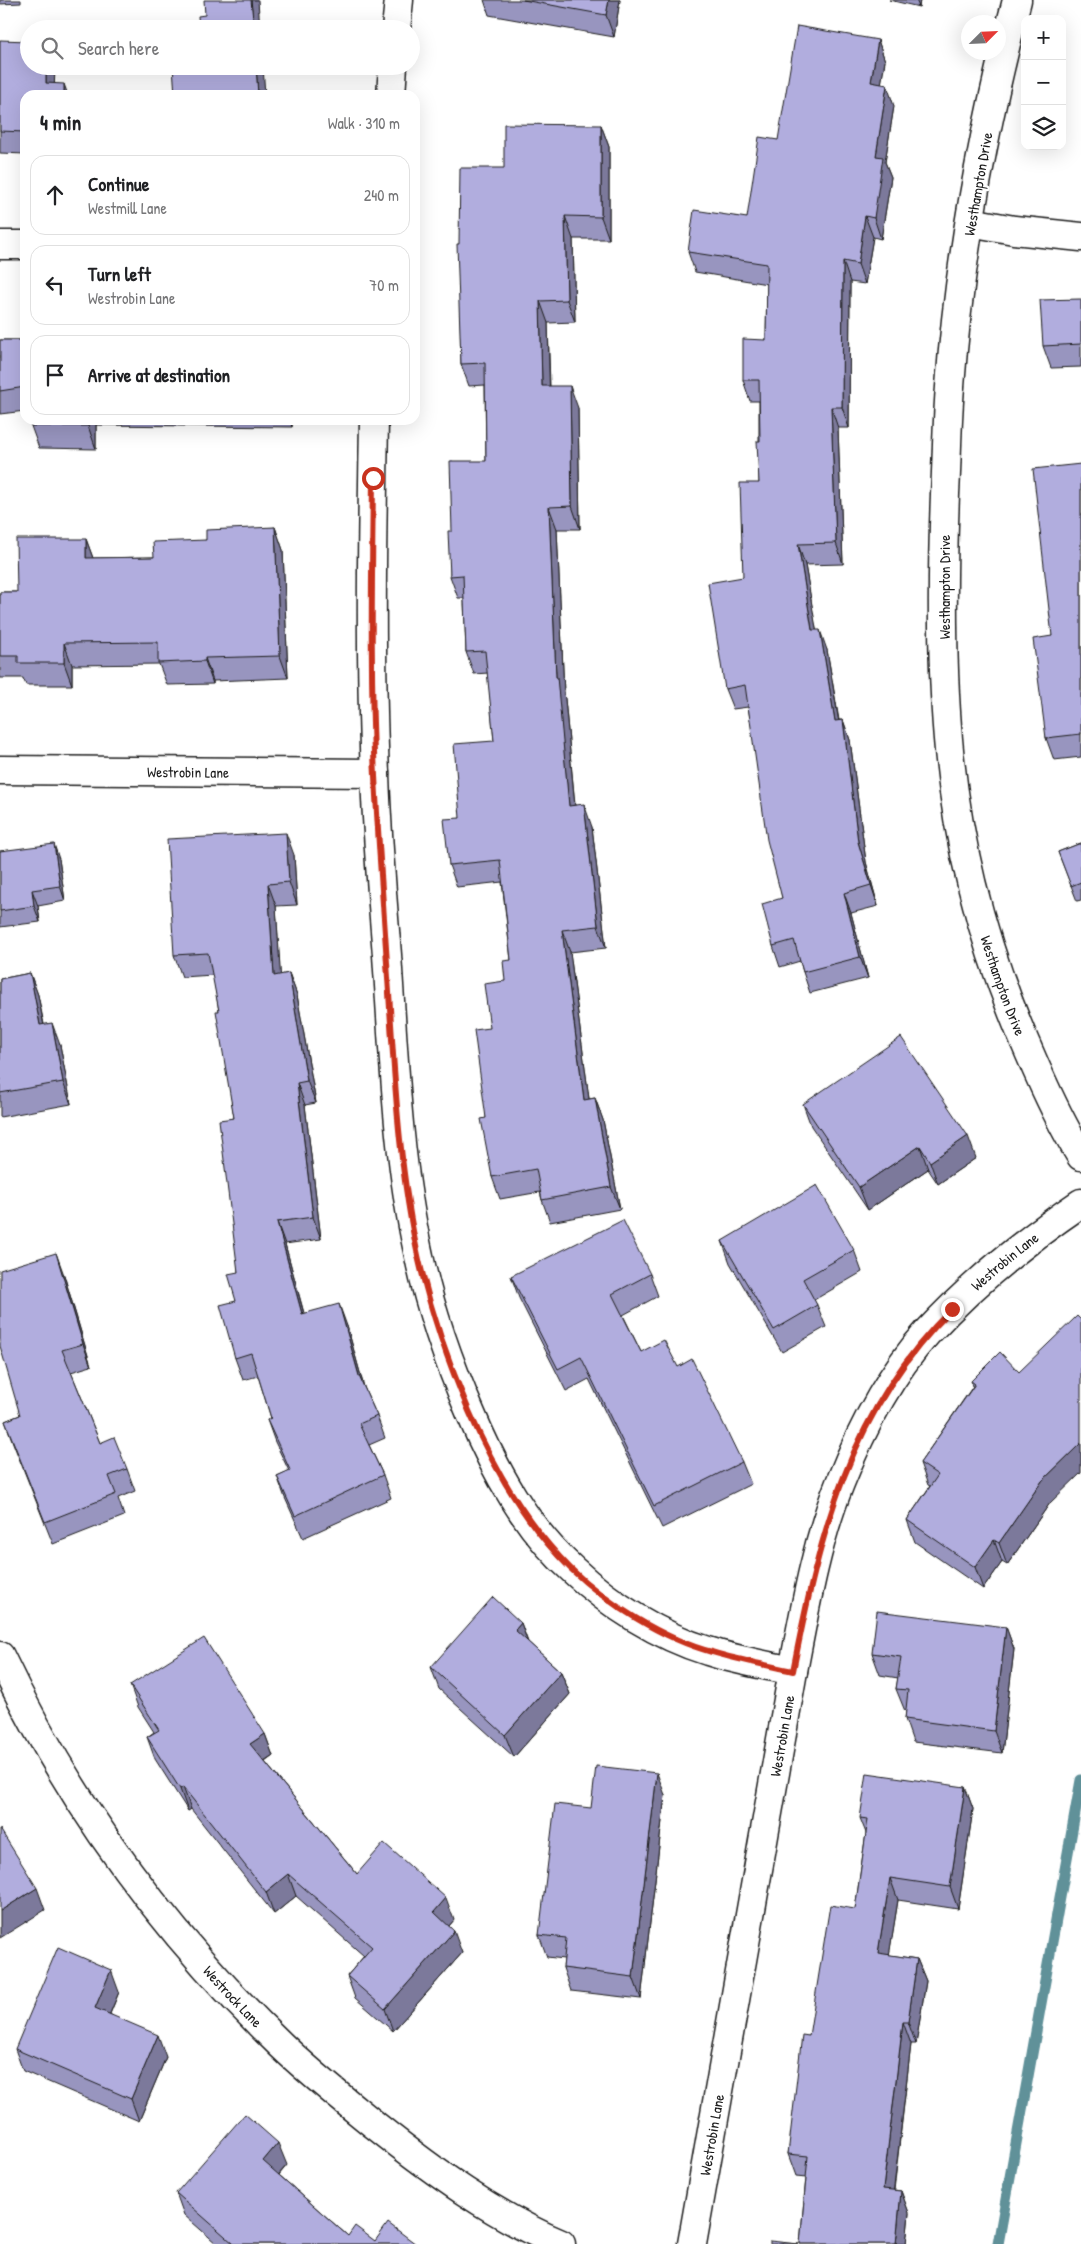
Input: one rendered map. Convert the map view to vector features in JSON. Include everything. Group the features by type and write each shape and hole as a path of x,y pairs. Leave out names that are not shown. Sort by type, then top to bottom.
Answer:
{"street":[{"path":"397,20 399,0"},
{"name":"Westhampton Drive","path":"1017,0 993,99 970,222 962,275 950,387 944,532 948,737 954,788 977,902 1000,981 1046,1090 1081,1156"},
{"path":"392,90 393,75"},
{"path":"970,222 1014,230 1081,237"},
{"path":"0,245 20,245"},
{"path":"374,425 372,577 375,773 397,1097 414,1231 440,1338 495,1467 519,1506 545,1541 572,1570 605,1597 644,1622 679,1640 710,1652 793,1671"},
{"name":"Westrobin Lane","path":"0,770 375,773"},
{"name":"Westrobin Lane","path":"692,2244 793,1671 810,1584 828,1517 840,1483 872,1414 901,1368 927,1333 978,1282 1008,1256 1081,1203"},
{"name":"Westrock Lane","path":"0,1656 40,1734 91,1818 142,1890 172,1928 234,1997 282,2046 330,2089 440,2176 527,2230 562,2244"}],"building":[{"path":"204,0 251,0 253,20 198,20 198,16 205,15"},
{"path":"523,0 609,0 606,15"},
{"path":"797,26 878,40 871,82 887,85 876,156 883,157 874,218 865,216 858,264 843,261 842,407 831,407 836,543 798,544 812,630 820,630 835,721 843,720 858,842 871,885 844,893 860,957 803,972 794,940 773,946 762,904 782,898 767,840 745,685 725,689 708,583 743,577 740,483 759,483 757,441 760,441 759,380 743,380 743,339 766,340 767,264 688,252 694,210 747,218 759,137 778,140"},
{"path":"0,40 20,41 20,75 46,75 46,83 64,84 64,90 20,90 20,132 0,131"},
{"path":"174,75 257,75 258,90 175,90"},
{"path":"504,124 601,125 601,217 565,216 567,300 540,301 542,386 570,386 572,506 549,507 556,677 569,806 584,804 598,926 562,930 584,1100 595,1098 611,1187 542,1200 536,1169 492,1177 481,1119 486,1118 474,1030 490,1028 484,984 505,981 503,961 511,960 500,860 449,865 444,819 460,818 454,744 494,741 485,651 466,652 463,575 450,576 448,531 452,531 450,461 486,461 485,363 461,364 457,244 459,244 460,168 504,168"},
{"path":"1081,299 1081,344 1043,346 1040,300"},
{"path":"0,340 20,340 20,388 0,391"},
{"path":"31,425 88,425 88,426"},
{"path":"1081,464 1081,734 1046,738 1033,639 1052,636 1033,469"},
{"path":"275,527 280,656 205,658 205,661 158,663 158,642 64,643 64,663 18,663 18,656 0,656 0,592 17,592 16,539 86,539 86,558 154,557 153,542 206,540 206,530"},
{"path":"286,833 289,882 268,884 274,976 289,973 307,1081 297,1083 313,1217 277,1222 302,1314 339,1304 359,1376 377,1416 359,1424 383,1475 295,1516 277,1476 290,1470 267,1420 271,1418 251,1353 235,1358 220,1305 236,1301 228,1274 238,1272 219,1120 234,1118 216,1011 219,1011 208,953 174,955 167,839"},
{"path":"1081,843 1081,882 1071,886 1058,852"},
{"path":"54,844 60,886 32,890 34,906 0,911 0,851"},
{"path":"30,973 40,1025 52,1023 63,1082 0,1093 0,979"},
{"path":"901,1037 968,1136 930,1162 920,1146 859,1187 803,1104"},
{"path":"817,1185 854,1250 803,1279 817,1305 774,1330 722,1241"},
{"path":"623,1220 650,1274 612,1294 641,1352 664,1340 678,1367 692,1359 742,1462 654,1506 581,1357 558,1369 511,1276"},
{"path":"56,1253 83,1344 62,1350 100,1443 114,1437 127,1469 109,1476 116,1494 45,1522 5,1421 20,1415 0,1346 0,1270"},
{"path":"1077,1316 1081,1320 1081,1443 1042,1481 999,1543 994,1540 975,1567 907,1520 938,1475 920,1463 975,1384 971,1381 1000,1352 1019,1372"},
{"path":"493,1597 521,1623 515,1630 561,1672 505,1735 431,1667"},
{"path":"877,1611 1006,1627 994,1731 905,1719 908,1690 896,1689 901,1657 872,1653"},
{"path":"204,1638 265,1734 250,1744 357,1874 384,1843 446,1898 434,1912 454,1931 385,2009 347,1976 372,1947 288,1874 266,1892 183,1787 180,1789 147,1737 159,1730 130,1685"},
{"path":"596,1766 657,1773 633,1977 563,1968 566,1938 539,1935 555,1804 591,1808"},
{"path":"867,1773 965,1787 950,1887 890,1878 878,1953 917,1959 908,2022 903,2022 883,2189 901,2191 896,2244 800,2244 808,2156 788,2154 802,2035 809,2036 830,1905 855,1909 868,1819 860,1818"},
{"path":"0,1829 37,1888 0,1911"},
{"path":"58,1947 111,1970 95,2008 158,2035 131,2099 15,2049"},
{"path":"245,2114 278,2143 263,2161 348,2236 355,2226 375,2241 388,2223 416,2244 234,2244 176,2193"},
{"path":"770,2241 799,2244 770,2244"}],"waterway":[{"path":"998,2244 1081,1780"}],"route":[{"path":"373,478 373,668 379,857 397,1097 411,1214 418,1256 440,1338 476,1427 495,1467 519,1506 545,1541 572,1570 605,1597 644,1622 679,1640 710,1652 793,1671 810,1584 828,1517 840,1483 872,1414 906,1360 927,1333 952,1309"}]}
